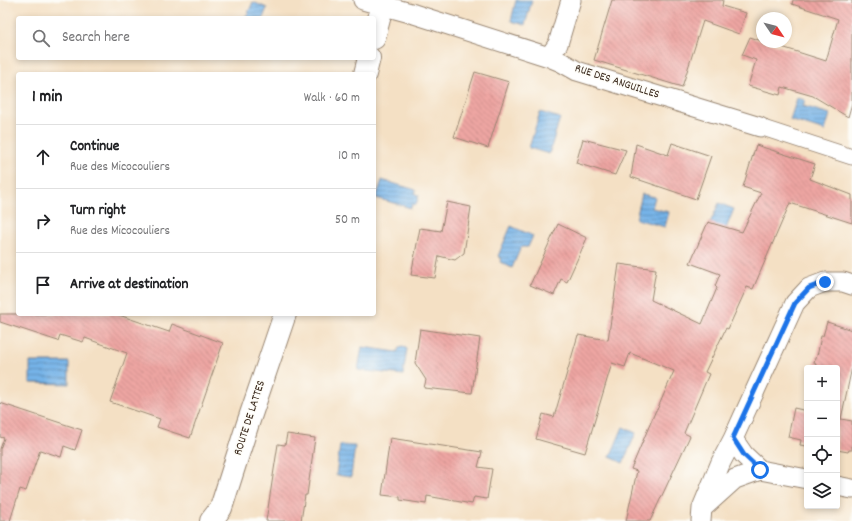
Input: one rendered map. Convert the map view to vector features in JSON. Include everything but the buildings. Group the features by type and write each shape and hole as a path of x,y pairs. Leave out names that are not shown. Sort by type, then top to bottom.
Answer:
{"street":[{"path":"549,57 558,44 571,0"},
{"path":"375,16 376,2"},
{"name":"RUE DES ANGUILLES","path":"376,2 549,57 577,71 852,156"},
{"path":"366,72 368,60"},
{"path":"702,515 721,462 795,303 809,288 825,282 843,282 852,284"},
{"name":"ROUTE DE LATTES","path":"211,521 221,508 284,316"},
{"path":"733,438 744,455 760,470 804,479"},
{"path":"702,515 735,479 760,470"},
{"path":"840,487 852,489"}],"water":[{"path":"516,0 532,0 525,25 511,21"},
{"path":"253,2 267,8 264,16 246,16"},
{"path":"797,98 805,100 803,106 830,114 825,131 790,120"},
{"path":"540,112 560,118 549,154 529,148"},
{"path":"382,180 416,190 415,194 419,195 416,205 412,204 411,208 376,198"},
{"path":"642,194 655,197 652,208 669,212 665,227 636,219"},
{"path":"719,203 734,209 722,238 707,230"},
{"path":"511,226 533,236 528,247 521,247 512,268 500,262 501,258 498,256"},
{"path":"403,346 407,349 403,375 358,370 362,347 397,352 400,347"},
{"path":"30,362 69,362 69,384 30,383"},
{"path":"623,427 636,433 623,463 610,457"},
{"path":"340,445 355,446 351,477 336,475"}],"route":[{"path":"760,470 744,455 733,438 795,303 809,288 825,282"}]}
